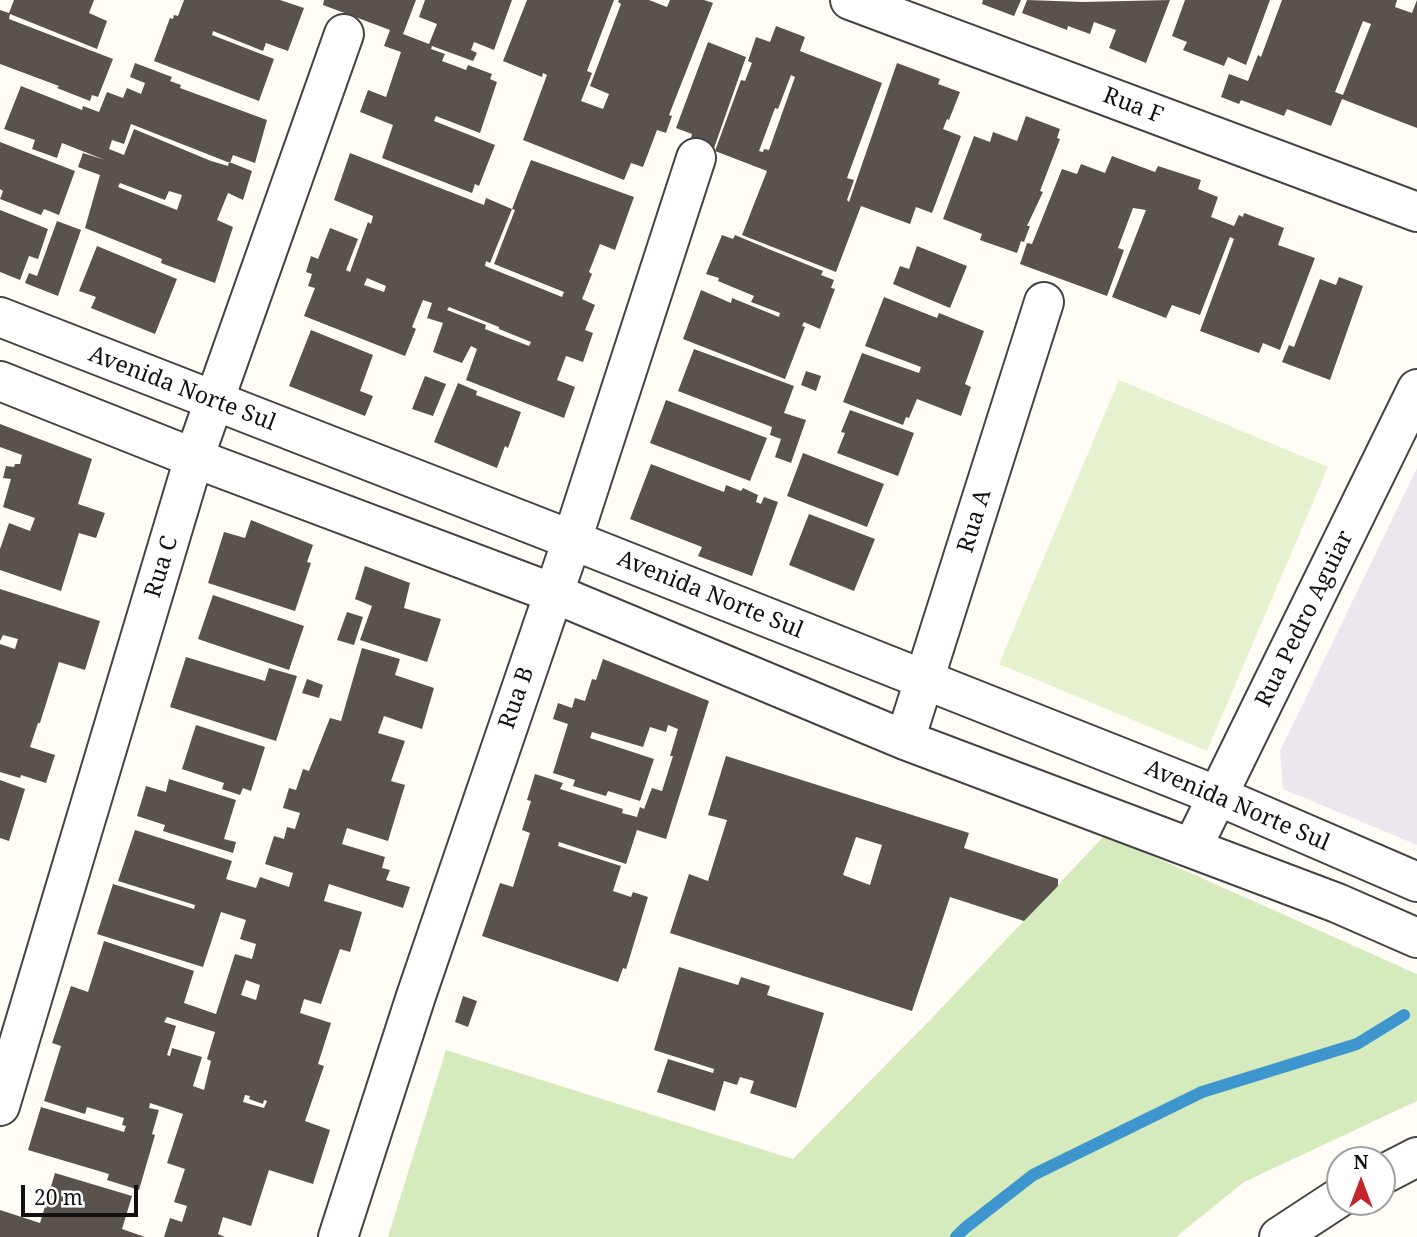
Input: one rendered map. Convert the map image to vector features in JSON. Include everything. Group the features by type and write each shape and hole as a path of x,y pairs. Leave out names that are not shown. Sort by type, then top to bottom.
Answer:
{"street":[{"name":"Rua F","path":"850,0 1417,212"},
{"name":"Rua C","path":"0,1106 194,458 344,34"},
{"name":"Rua B","path":"338,1237 415,996 572,540 696,158"},
{"name":"Rua A","path":"905,740 1044,302"},
{"name":"Avenida Norte Sul","path":"0,317 1218,796 1417,882"},
{"path":"0,381 194,458 553,593 905,740 1337,903 1417,939"},
{"name":"Rua Pedro Aguiar","path":"1192,848 1417,389"},
{"path":"1396,1168 1417,1157"},
{"path":"1279,1237 1326,1206"}],"shaded area":[{"path":"1417,468 1417,845 1283,789 1280,751"}],"green space":[{"path":"1119,380 1328,467 1207,751 999,664"},
{"path":"1105,835 1417,974 1417,1101 1244,1182 1176,1237 388,1237 446,1050 793,1159 932,1018"}],"building":[{"path":"14,0 94,0 89,13 107,21 97,49 10,14 9,19 113,59 98,97 92,95 90,101 0,64 0,10 9,13"},
{"path":"184,0 280,0 304,8 288,51 266,43 263,51 213,31 212,35 274,59 259,101 154,61 170,18 178,16"},
{"path":"324,0 416,0 403,34 429,44 437,24 419,17 425,0 512,0 494,50 474,42 471,50 477,53 473,61 432,46 431,49 445,54 442,61 466,70 468,65 492,74 490,79 497,82 480,133 436,116 434,121 495,145 479,186 475,184 472,193 382,158 393,125 360,112 368,90 386,97 401,52 384,46 390,30 323,5"},
{"path":"527,0 614,0 587,71 592,73 581,101 603,109 609,94 590,86 621,4 619,0 649,0 667,7 670,0 704,0 713,3 669,115 672,116 666,133 657,130 643,167 631,163 624,180 523,140 547,75 543,73 542,77 503,61"},
{"path":"983,0 1021,0 1014,16 982,4"},
{"path":"1027,0 1170,0 1146,63 1109,48 1116,30 1094,22 1090,34 1068,26 1067,30 1022,13"},
{"path":"1185,0 1270,0 1246,65 1228,57 1224,66 1183,50 1187,42 1172,36"},
{"path":"1282,0 1397,0 1395,7 1412,13 1417,0 1417,128 1342,99 1331,126 1287,109 1284,116 1241,100 1239,104 1221,97 1229,74 1248,81 1258,55 1261,57","holes":["1363,21 1371,24 1343,95 1335,92"]},
{"path":"776,26 805,37 800,51 882,83 847,178 854,180 847,200 849,202 897,63 940,79 938,84 960,92 943,129 961,136 932,213 916,207 910,224 861,206 836,272 742,235 767,171 715,151 741,80 745,81 752,63 748,61 756,37 770,42","holes":["791,75 795,77 769,150 759,151"]},
{"path":"708,42 746,57 713,151 690,142 692,134 676,128"},
{"path":"135,63 172,77 170,81 181,85 180,88 267,120 255,163 233,155 230,162 252,171 243,200 228,193 217,220 233,227 215,283 161,263 162,259 85,228 100,175 78,167 83,153 105,160 62,143 57,158 32,149 35,140 4,129 21,86 82,110 83,106 99,112 107,92 123,98 127,88 141,94 145,83 130,77","holes":["131,124 229,163 228,166 134,129 124,155 109,149 112,140 124,144","120,183 165,200 169,191 182,195 177,210 118,187"]},
{"path":"1026,116 1060,129 1057,138 1060,139 1040,191 1043,192 1027,226 1030,226 1024,242 1021,241 1017,253 980,240 982,234 943,219 974,136 990,142 993,132 1017,141"},
{"path":"0,142 75,171 59,215 44,209 41,215 0,199 3,191 0,189"},
{"path":"350,153 484,205 486,198 512,209 531,160 634,197 615,250 600,244 589,272 592,274 582,299 595,305 585,330 593,333 583,362 566,356 557,380 575,387 564,418 466,380 477,349 471,346 462,363 433,352 443,323 427,318 432,303 423,300 412,327 416,329 405,356 304,316 315,288 308,286 312,274 306,272 311,256 318,259 330,228 358,239 346,270 350,272 368,222 371,224 373,216 334,200","holes":["512,209 515,210 494,264 564,292 562,297 485,266 486,261 490,263","367,278 386,286 384,292 364,285","449,307 531,342 529,346 485,329 486,325 447,310"]},
{"path":"1112,156 1155,172 1158,166 1201,180 1198,189 1218,197 1211,217 1234,226 1239,215 1243,217 1244,213 1284,228 1278,245 1315,258 1280,350 1263,343 1259,353 1200,331 1234,239 1230,237 1200,315 1172,305 1166,318 1112,297 1146,210 1133,208 1118,248 1124,250 1107,296 1020,264 1027,243 1032,244 1062,169 1077,174 1081,164 1105,173"},
{"path":"0,210 48,229 38,259 29,256 20,280 0,272"},
{"path":"57,221 81,230 58,296 25,283 29,273 37,276"},
{"path":"722,235 733,239 735,235 823,271 821,275 834,280 831,288 835,289 820,329 804,322 802,326 805,327 785,379 683,339 701,290 731,303 732,298 779,317 780,313 751,302 754,296 706,274"},
{"path":"97,246 177,279 155,334 91,308 96,297 79,291"},
{"path":"917,246 967,266 950,308 893,284 900,266 909,269"},
{"path":"1339,277 1363,286 1330,380 1282,362 1289,345 1294,347 1320,279 1336,285"},
{"path":"884,297 937,318 939,313 984,331 965,384 971,387 961,416 917,399 903,425 843,402 862,353 919,373 921,367 865,346"},
{"path":"311,330 373,355 360,391 373,396 365,416 289,386"},
{"path":"694,349 794,386 784,413 806,420 791,463 775,457 781,439 770,435 772,427 678,391"},
{"path":"806,371 821,376 816,391 801,385"},
{"path":"425,376 446,384 433,416 412,409"},
{"path":"458,383 477,391 476,395 521,412 508,448 505,446 497,468 434,442"},
{"path":"666,400 767,438 750,481 650,443"},
{"path":"850,410 914,433 898,476 837,453 845,433 841,432"},
{"path":"0,424 92,459 78,504 105,513 96,538 79,533 61,591 0,570 0,549 9,523 30,531 35,518 3,507 11,479 3,478 6,466 14,467 15,464 20,464 22,455 0,447"},
{"path":"803,453 884,484 867,527 787,496"},
{"path":"651,464 724,492 726,485 741,491 743,488 758,495 756,502 761,504 764,497 778,502 752,576 698,556 702,547 630,519"},
{"path":"809,514 875,539 854,591 789,565"},
{"path":"251,520 313,545 307,562 311,563 295,611 208,583 224,532 245,538"},
{"path":"365,566 410,583 404,608 441,619 427,662 360,640 372,606 355,599"},
{"path":"0,589 100,621 85,670 59,662 30,747 55,755 46,783 0,772 0,644 15,649 18,639 3,635 0,641"},
{"path":"213,595 304,626 289,670 198,639"},
{"path":"347,612 363,617 354,645 337,640"},
{"path":"362,648 400,659 395,675 434,688 422,729 384,716 378,733 405,741 391,781 405,785 388,841 347,828 342,844 385,857 382,868 390,870 386,880 410,887 403,908 329,884 324,901 362,912 350,952 340,949 321,1004 304,999 300,1013 331,1023 318,1064 324,1066 305,1121 330,1130 313,1184 269,1170 251,1226 223,1217 218,1234 225,1237 164,1237 170,1218 182,1222 187,1206 174,1202 185,1169 167,1163 183,1114 150,1103 149,1108 159,1110 152,1134 155,1135 139,1190 107,1180 109,1174 28,1150 41,1107 124,1132 126,1126 122,1125 124,1118 87,1107 85,1114 44,1101 61,1046 52,1043 71,986 88,992 104,941 194,971 184,1003 216,1014 235,954 252,959 256,944 240,939 246,920 221,912 203,967 97,934 113,884 194,909 195,905 118,881 135,830 232,861 226,879 256,888 260,877 289,887 293,873 265,864 274,836 284,839 287,827 295,829 300,813 283,808 289,788 296,790 303,769 309,771 330,718 341,721","holes":["246,980 260,985 256,1000 241,995","167,1017 215,1032 207,1059 211,1061 204,1090 193,1086 202,1057 172,1048 170,1056 167,1055 176,1026 164,1022","245,1095 263,1104 264,1100 267,1101 264,1108 243,1102"]},
{"path":"186,657 265,681 269,668 297,676 276,741 170,707"},
{"path":"603,659 709,701 666,839 637,830 626,864 559,842 558,846 621,866 613,891 631,897 633,892 648,897 626,969 623,968 618,982 482,936 500,883 513,887 530,833 522,830 531,801 527,800 535,774 563,783 560,789 623,809 622,813 637,817 640,807 644,809 652,788 662,791 678,729 668,725 666,732 650,727 643,747 592,732 590,738 654,759 640,801 608,791 606,796 573,786 575,780 553,773 568,724 553,719 558,703 572,708 575,698 585,701 592,679 596,680"},
{"path":"307,679 323,685 319,698 302,693"},
{"path":"196,725 265,747 251,791 243,788 240,795 222,789 224,783 182,769"},
{"path":"726,756 969,833 964,848 1058,879 1058,886 1024,921 950,897 912,1011 670,933 689,874 708,881 727,820 708,815","holes":["856,837 882,845 870,885 843,875"]},
{"path":"169,779 236,800 224,839 236,842 233,853 163,831 165,825 137,816 146,786 166,792"},
{"path":"0,780 25,789 9,841 0,838"},
{"path":"679,967 738,985 741,977 770,986 767,995 824,1013 796,1108 750,1093 754,1081 740,1077 737,1085 724,1081 715,1111 657,1092 668,1059 713,1073 714,1069 654,1050"},
{"path":"463,996 477,1001 468,1027 455,1022"},
{"path":"55,1173 132,1196 122,1229 145,1237 0,1237 0,1210 40,1223"}],"waterway":[{"path":"956,1237 1033,1175 1202,1092 1357,1044 1404,1015"}]}
